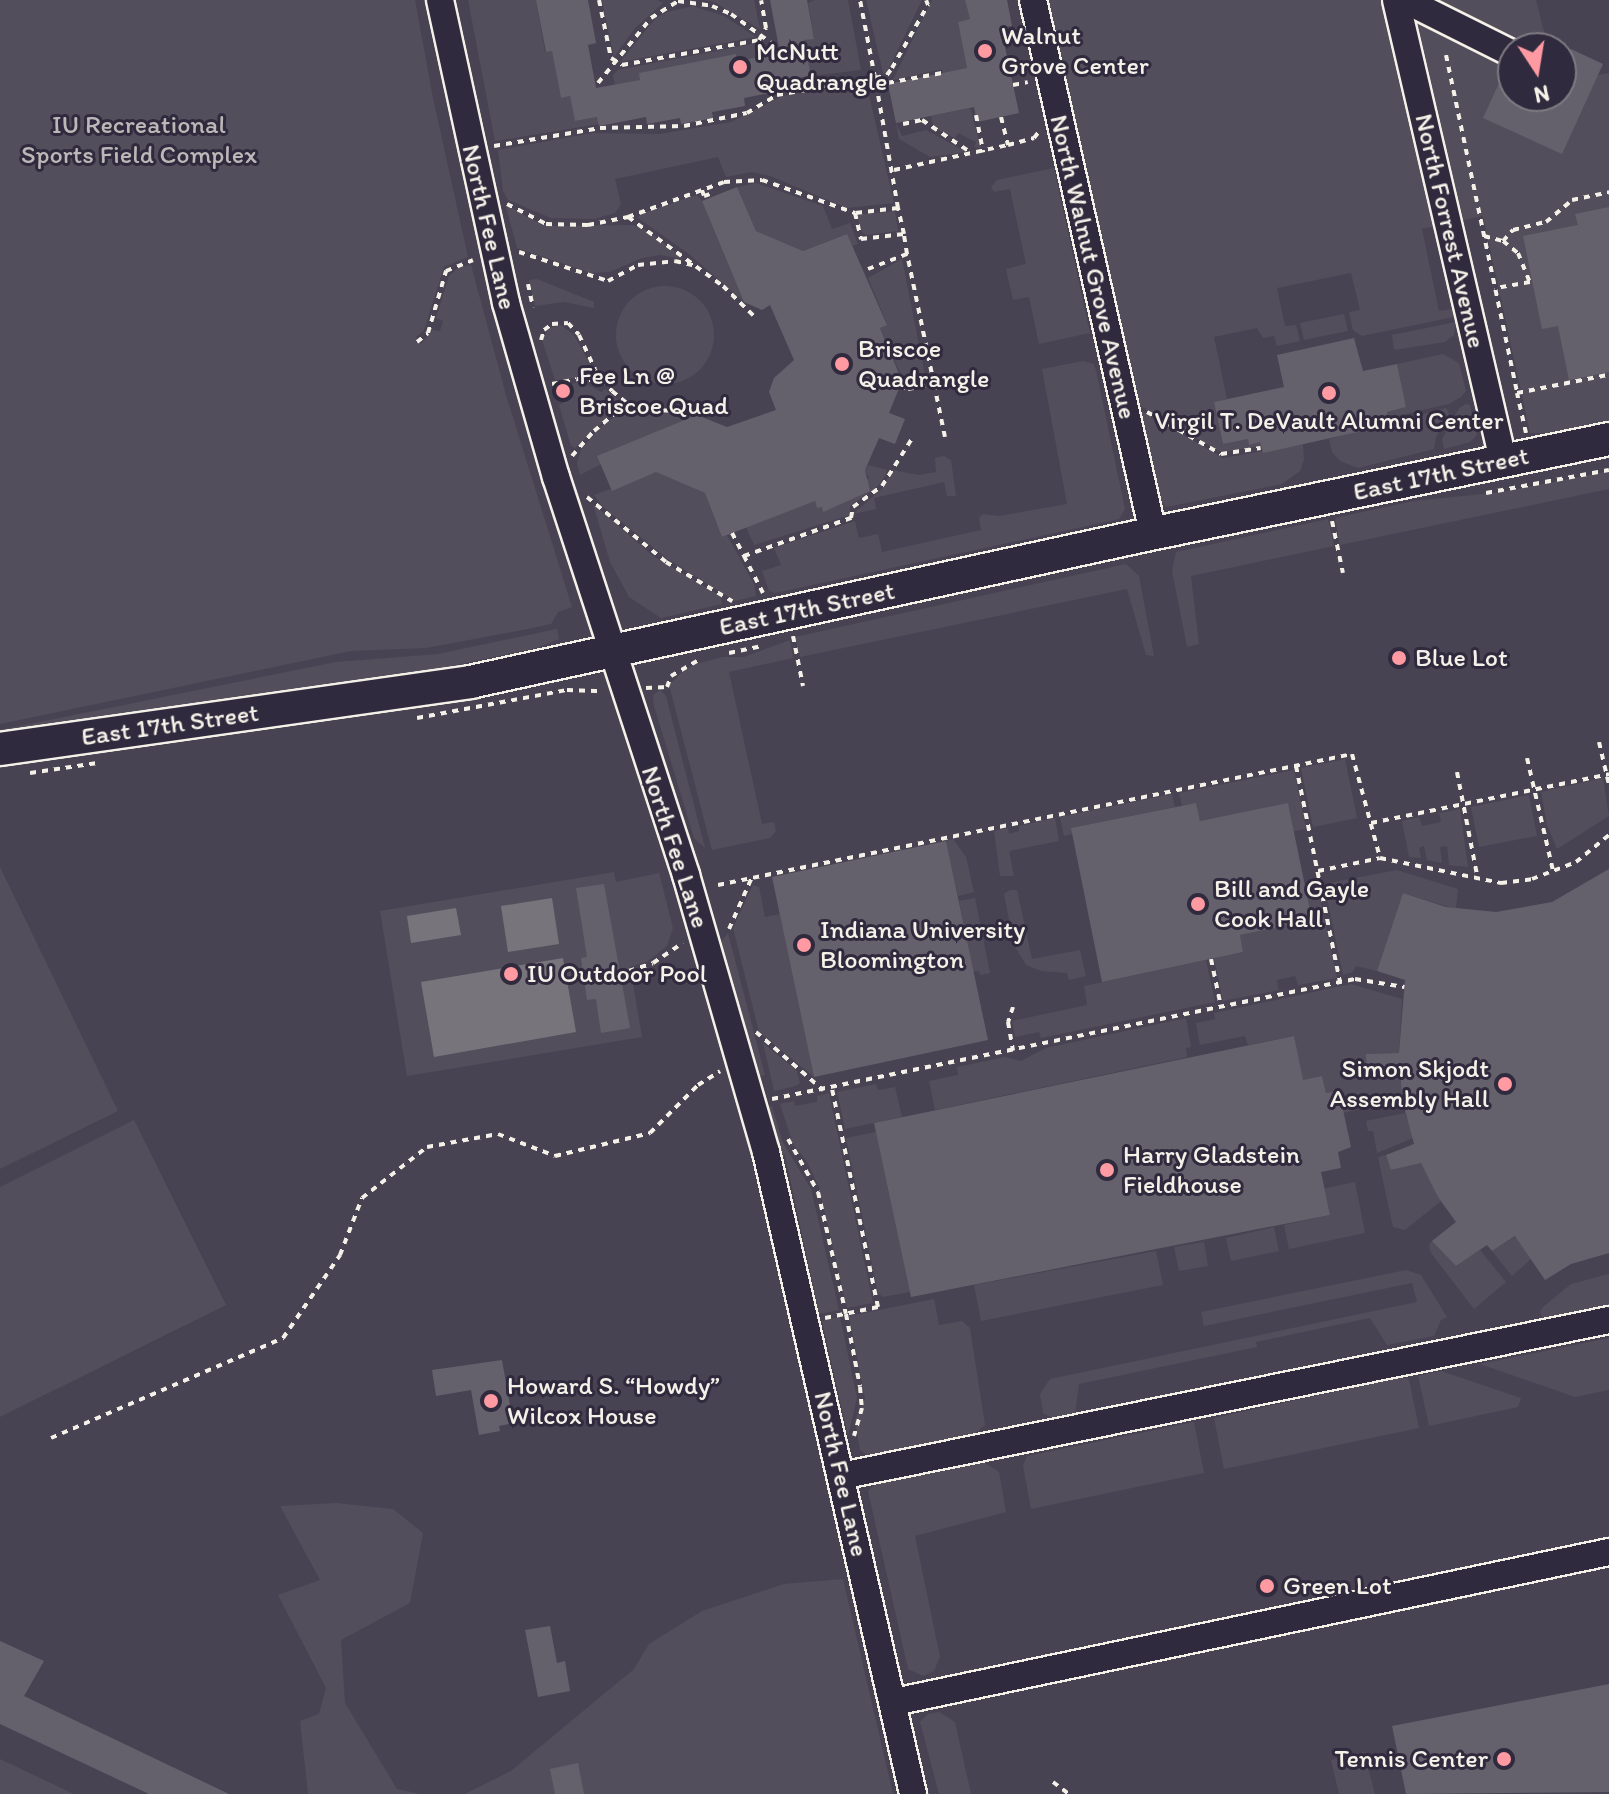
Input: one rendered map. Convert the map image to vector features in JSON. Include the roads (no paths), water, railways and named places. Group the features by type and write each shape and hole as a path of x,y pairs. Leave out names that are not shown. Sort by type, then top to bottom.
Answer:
{"main road":[{"name":"East 17th Street","path":"0,749 470,682 1153,533 1609,439"}],"street":[{"name":"North Fee Lane","path":"440,0 506,303 556,477 614,651 741,1059 894,1702 913,1794"},
{"name":"North Walnut Grove Avenue","path":"1033,0 1153,533"},
{"name":"North Forrest Avenue","path":"1396,0 1503,461"},
{"path":"1405,0 1497,46"},
{"path":"841,1476 1609,1320"},
{"path":"894,1702 1609,1552"}],"place":[{"name":"Walnut Grove Center","path":"985,51"},
{"name":"McNutt Quadrangle","path":"740,67"},
{"name":"Briscoe Quadrangle","path":"842,364"},
{"name":"Fee Ln @ Briscoe Quad","path":"563,391"},
{"name":"Virgil T. DeVault Alumni Center","path":"1329,393"},
{"name":"Blue Lot","path":"1399,658"},
{"name":"Bill and Gayle Cook Hall","path":"1198,904"},
{"name":"Indiana University Bloomington","path":"804,945"},
{"name":"IU Outdoor Pool","path":"511,974"},
{"name":"Simon Skjodt Assembly Hall","path":"1505,1084"},
{"name":"Harry Gladstein Fieldhouse","path":"1107,1170"},
{"name":"Howard S. “Howdy” Wilcox House","path":"491,1401"},
{"name":"Green Lot","path":"1267,1586"},
{"name":"Tennis Center","path":"1504,1759"}],"park label":[{"name":"IU Recreational Sports Field Complex","path":"139,140"}]}
